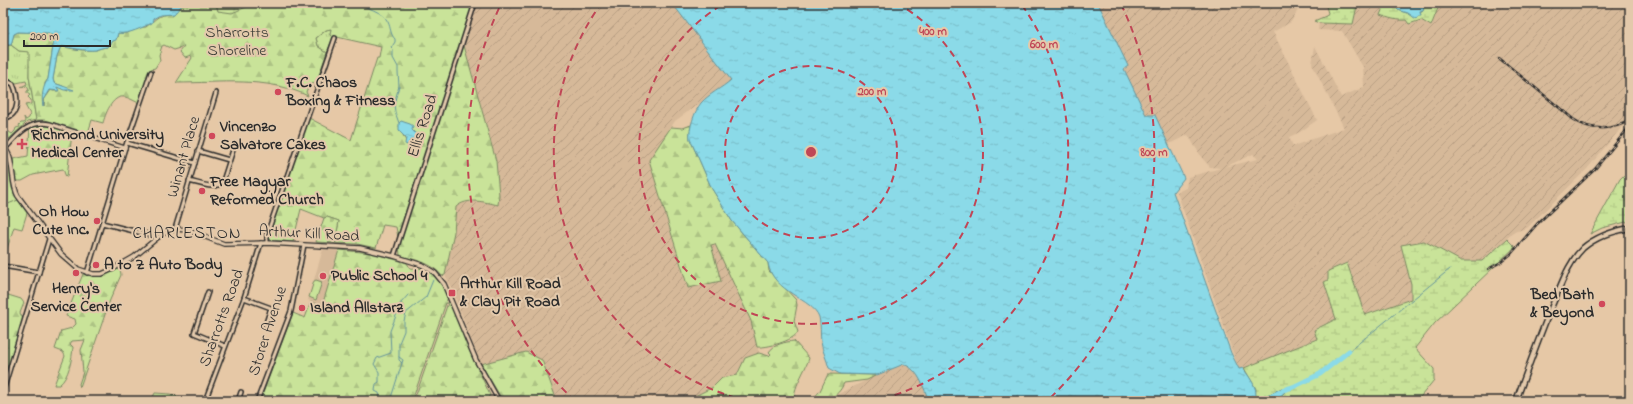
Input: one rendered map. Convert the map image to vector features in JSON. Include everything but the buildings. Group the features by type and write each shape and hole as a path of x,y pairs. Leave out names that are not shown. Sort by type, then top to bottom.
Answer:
{"main road":[{"path":"1516,401 1547,318 1566,273 1573,261 1583,249 1601,236 1630,228"}],"street":[{"name":"Ellis Road","path":"394,256 475,3"},
{"path":"267,242 267,234 335,38"},
{"path":"87,273 127,143 151,72"},
{"path":"3,83 9,82 13,84 17,107 15,111 7,118 4,118"},
{"name":"Winant Place","path":"175,229 216,93"},
{"path":"126,148 50,124 40,123 26,128 4,148 9,155 16,193 36,218 49,240 66,260 78,269 87,273 98,274 110,271 134,257 166,231 175,229"},
{"path":"127,143 195,163"},
{"path":"189,182 215,186 220,185 223,181 233,150"},
{"path":"198,151 229,160"},
{"path":"102,223 158,237"},
{"name":"Arthur Kill Road","path":"175,229 188,230 221,243 267,242 360,248 394,256 422,265 435,273 450,294 476,360 499,401"},
{"path":"3,391 49,240"},
{"name":"Sharrotts Road","path":"205,401 244,298 261,243"},
{"name":"Storer Avenue","path":"257,401 291,311 304,245"},
{"path":"3,266 39,272"},
{"path":"208,292 194,333 225,346"},
{"path":"244,298 271,308 265,326"},
{"path":"238,401 241,392"}],"shaded area":[{"path":"476,3 672,3 732,80 675,121 649,160 687,288 721,281 711,245 715,244 751,321 759,353 745,358 737,375 722,378 713,387 685,401 557,401 527,352 481,364 450,284 445,275 454,232 456,207 459,204 478,201 498,204 499,195 496,161 463,42"},
{"path":"1098,3 1302,3 1291,22 1273,32 1317,120 1300,132 1289,137 1293,146 1344,128 1312,64 1315,46 1341,97 1364,87 1363,67 1342,31 1318,30 1319,23 1352,24 1357,6 1370,5 1383,8 1380,14 1385,17 1406,20 1414,23 1421,20 1431,26 1440,3 1630,3 1630,117 1587,169 1527,228 1514,232 1482,261 1461,261 1424,241 1401,245 1411,284 1411,299 1364,315 1347,263 1328,271 1328,280 1324,282 1336,319 1314,329 1317,339 1239,370 1177,192 1186,188 1188,177 1221,168 1210,167 1202,158 1188,135 1169,144 1155,115 1147,116 1124,69 1128,66","holes":["1253,154 1258,159 1225,167"]},
{"name":"Public School 4","path":"323,249 339,250 322,307 308,300"},
{"path":"904,364 910,367 919,376 929,401 824,401 877,375"}],"green space":[{"name":"Sharrotts Shoreline","path":"190,3 216,3 218,11 251,5 251,3 372,3 392,6 394,3 474,3 398,237 396,227 383,225 376,248 357,244 335,243 339,221 327,217 324,218 301,209 293,242 271,240 269,238 271,228 309,118 351,140 377,58 379,58 381,47 337,37 333,38 330,35 331,29 326,30 316,38 318,46 327,52 317,81 308,87 306,92 308,96 292,90 260,83 176,83 192,58 191,56 185,58 180,52 184,47 174,50 164,45 162,46 159,55 160,60 155,68 151,69 139,103 126,97 116,99 105,115 103,123 92,120 88,133 45,120 36,120 29,76 29,52 19,51 11,45 14,34 17,32 49,33 53,36 54,40 48,79 45,83 44,100 51,90 58,91 57,86 68,91 63,86 54,83 53,79 57,56 61,46 87,50 108,47 117,38 118,33 126,33 138,28 146,27 158,17 174,14 181,5 188,6","holes":["402,121 416,134 415,140 406,141 403,135"]},
{"path":"216,3 251,3 251,5 232,13 218,11"},
{"path":"1325,3 1354,3 1354,5 1357,6 1353,24 1319,23 1314,21 1326,16 1328,13"},
{"path":"1372,3 1391,3 1398,10 1408,13 1414,17 1423,11 1425,3 1440,3 1431,26 1421,20 1409,24 1406,20 1396,20 1380,15 1383,8 1370,5"},
{"path":"328,29 332,30 330,35 333,38 327,52 318,46 316,38"},
{"path":"463,42 496,161 499,195 498,205 471,201 460,204 456,207 454,232 445,275 442,276 438,271 429,265 400,255 399,246"},
{"path":"11,45 19,51 30,51 29,76 36,120 27,122 9,139 5,129 12,134 16,128 20,127 19,125 25,121 24,117 26,120 29,118 30,114 25,105 31,104 31,100 28,97 30,95 27,93 29,90 27,86 21,87 27,84 26,81 16,83 10,79 3,80 3,46"},
{"path":"36,125 47,125 72,133 67,177 63,169 33,175 22,181 16,181 13,159 28,156 30,128"},
{"path":"691,125 690,139 712,189 732,221 768,263 769,271 796,300 797,305 794,321 798,332 785,341 773,345 757,347 751,321 715,244 711,245 721,281 688,288 649,160 671,127 683,128"},
{"path":"3,152 8,163 12,189 18,200 4,208"},
{"path":"1630,169 1630,221 1602,228 1590,234 1620,179"},
{"path":"18,200 27,213 22,229 14,227 3,261 3,206"},
{"path":"327,217 339,221 335,243 316,242 324,218"},
{"path":"1507,239 1515,247 1435,323 1415,348 1434,369 1434,380 1417,401 1278,401 1285,392 1282,388 1259,399 1255,396 1256,389 1244,368 1317,339 1314,330 1336,319 1324,282 1328,280 1328,271 1347,263 1365,315 1411,299 1411,284 1401,245 1424,241 1461,261 1482,261"},
{"path":"339,250 373,253 407,263 410,268 419,268 431,273 442,284 447,293 448,297 412,401 260,401 293,313 305,318 311,302 322,306"},
{"path":"120,268 121,275 110,300 80,387 79,384 83,372 81,350 85,340 72,341 70,344 73,347 73,352 68,373 59,385 54,385 65,356 63,352 55,349 61,331 72,328 76,324 75,319 66,316 83,274 97,276"},
{"path":"316,280 322,282 316,300 309,297 314,281"},
{"path":"3,282 5,283 5,294 21,299 24,303 20,313 23,319 3,386"},
{"path":"449,300 465,341 490,395 486,401 414,401"},
{"path":"794,341 809,358 795,391 795,401 685,401 713,387 722,378 737,375 745,358 759,353 769,356 771,354 769,352 771,349 777,345"},
{"path":"526,352 542,360 557,401 503,401 481,364"},
{"path":"828,374 877,375 867,380 844,383 838,392 831,398 811,401 820,391"},
{"path":"155,393 170,394 183,399 183,401 151,401"}],"water":[{"path":"3,3 184,3 174,14 160,15 153,19 152,23 131,32 118,33 116,40 113,41 108,47 91,50 61,46 57,56 53,79 54,83 74,90 64,90 57,87 59,91 50,90 44,100 43,106 43,92 48,79 54,40 53,36 49,33 18,32 14,34 11,45 3,45"},
{"path":"672,3 1098,3 1128,66 1124,69 1146,115 1155,115 1184,178 1173,192 1231,353 1239,369 1243,368 1251,380 1259,399 1282,388 1285,391 1278,401 929,401 923,385 917,375 904,364 877,375 840,374 829,368 822,345 819,317 809,305 784,288 777,281 771,273 768,263 732,221 712,189 690,139 694,115 701,103 731,80"},
{"path":"1391,3 1425,3 1423,11 1420,12 1421,16 1418,16 1416,19 1408,13 1398,10"},
{"path":"401,121 413,126 412,130 419,137 418,141 411,140 407,145 405,144 406,138 399,131 399,123"}],"waterway":[{"path":"356,3 374,10 386,18 395,39 395,42 391,48 393,50 393,58 398,67 399,86 394,104 399,123"},
{"path":"1349,351 1450,269"},
{"path":"390,401 402,363 399,360 399,343 404,331 406,313 426,297 433,280"},
{"path":"378,401 380,397 379,393 375,391 376,384 379,382 379,372 374,364 377,358 391,353 390,331 401,303 408,295"},
{"path":"1268,401 1283,390 1293,387 1320,374 1349,351"},
{"path":"399,357 403,360 402,363"}],"railway":[{"path":"1499,58 1573,119 1580,123 1587,126 1609,128 1623,124 1630,120"},
{"path":"1488,269 1501,262 1511,254 1537,224 1595,169 1630,126"}],"place":[{"name":"F.C. Chaos Boxing & Fitness","path":"278,92"},
{"name":"Vincenzo Salvatore Cakes","path":"212,136"},
{"name":"Richmond University Medical Center","path":"22,144"},
{"name":"Free Magyar Reformed Church","path":"202,191"},
{"name":"Oh How Cute Inc.","path":"97,221"},
{"name":"A to Z Auto Body","path":"96,265"},
{"name":"Henry's Service Center","path":"76,273"},
{"name":"Public School 4","path":"323,276"},
{"name":"Arthur Kill Road & Clay Pit Road","path":"452,293"},
{"name":"Bed Bath & Beyond","path":"1602,304"},
{"name":"Island Allstarz","path":"302,308"}],"district":[{"name":"CHARLESTON","path":"187,233"}]}
